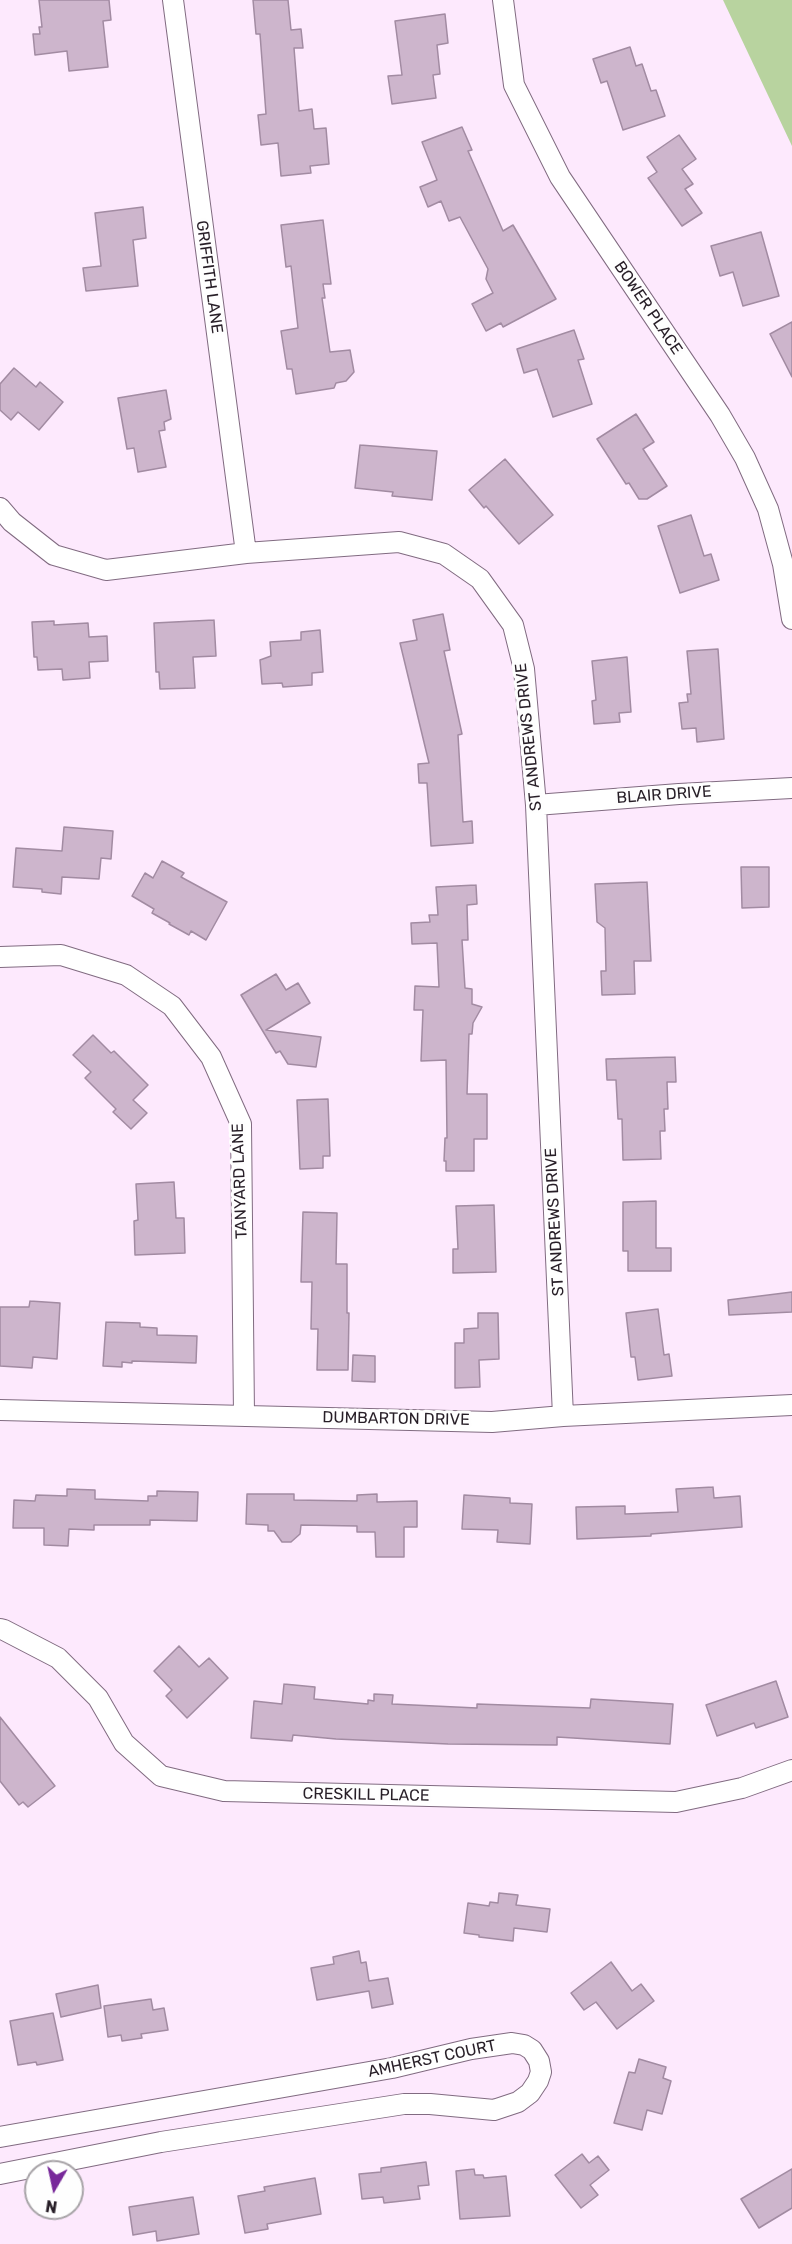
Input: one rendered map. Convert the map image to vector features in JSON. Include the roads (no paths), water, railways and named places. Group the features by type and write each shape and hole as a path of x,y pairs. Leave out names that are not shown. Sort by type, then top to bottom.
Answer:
{"street":[{"name":"GRIFFITH LANE","path":"173,0 246,553"},
{"name":"BOWER PLACE","path":"503,0 514,85 560,177 720,415 745,458 768,509 783,564 792,619"},
{"name":"ST ANDREWS DRIVE","path":"0,508 12,522 54,555 106,570 246,553 399,542 444,554 480,579 513,625 524,669 536,805 563,1416"},
{"name":"BLAIR DRIVE","path":"536,805 792,788"},
{"name":"TANYARD LANE","path":"0,957 61,956 126,975 172,1006 211,1057 241,1124 244,1415"},
{"name":"DUMBARTON DRIVE","path":"0,1410 492,1422 563,1416 792,1405"},
{"name":"CRESKILL PLACE","path":"0,1629 58,1658 98,1698 124,1743 161,1776 224,1791 676,1802 741,1788 792,1770"},
{"name":"AMHERST COURT","path":"0,2137 392,2068 471,2049 512,2043 524,2045 532,2050 539,2061 541,2072 538,2081 524,2097 507,2107 494,2109 404,2104 161,2142 0,2174"}]}
